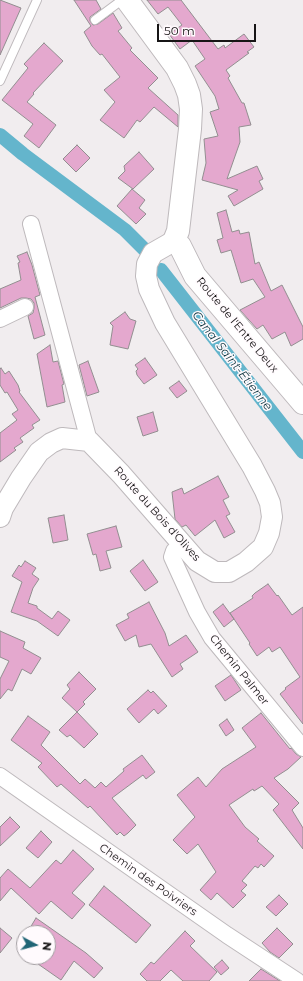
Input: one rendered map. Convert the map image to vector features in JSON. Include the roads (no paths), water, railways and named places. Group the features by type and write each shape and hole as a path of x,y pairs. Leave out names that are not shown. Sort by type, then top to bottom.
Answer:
{"main road":[{"path":"127,0 176,68 189,95 191,109 190,129 178,231 174,240"},
{"name":"Route de l'Entre Deux","path":"174,240 180,246 195,276 303,403"}],"street":[{"path":"1,510 39,452 51,443 62,438 89,441 31,224"},
{"name":"Route du Bois d'Olives","path":"89,441 121,474 197,561 215,572 229,572 246,562 263,547 269,533 272,516 270,503 252,466 165,323 149,289 146,276 147,264 153,253 174,240"},
{"path":"0,319 25,307"},
{"name":"Chemin Palmer","path":"182,545 174,551 172,557 197,612 212,638 303,748"},
{"name":"Chemin des Poivriers","path":"0,776 227,935 297,981"}],"lane":[{"path":"0,80 37,0"},
{"path":"95,20 122,0"}],"waterway":[{"name":"Canal Saint-Étienne","path":"0,135 23,154 125,230 146,251"},
{"name":"Canal Saint-Étienne","path":"161,270 303,452"}]}
